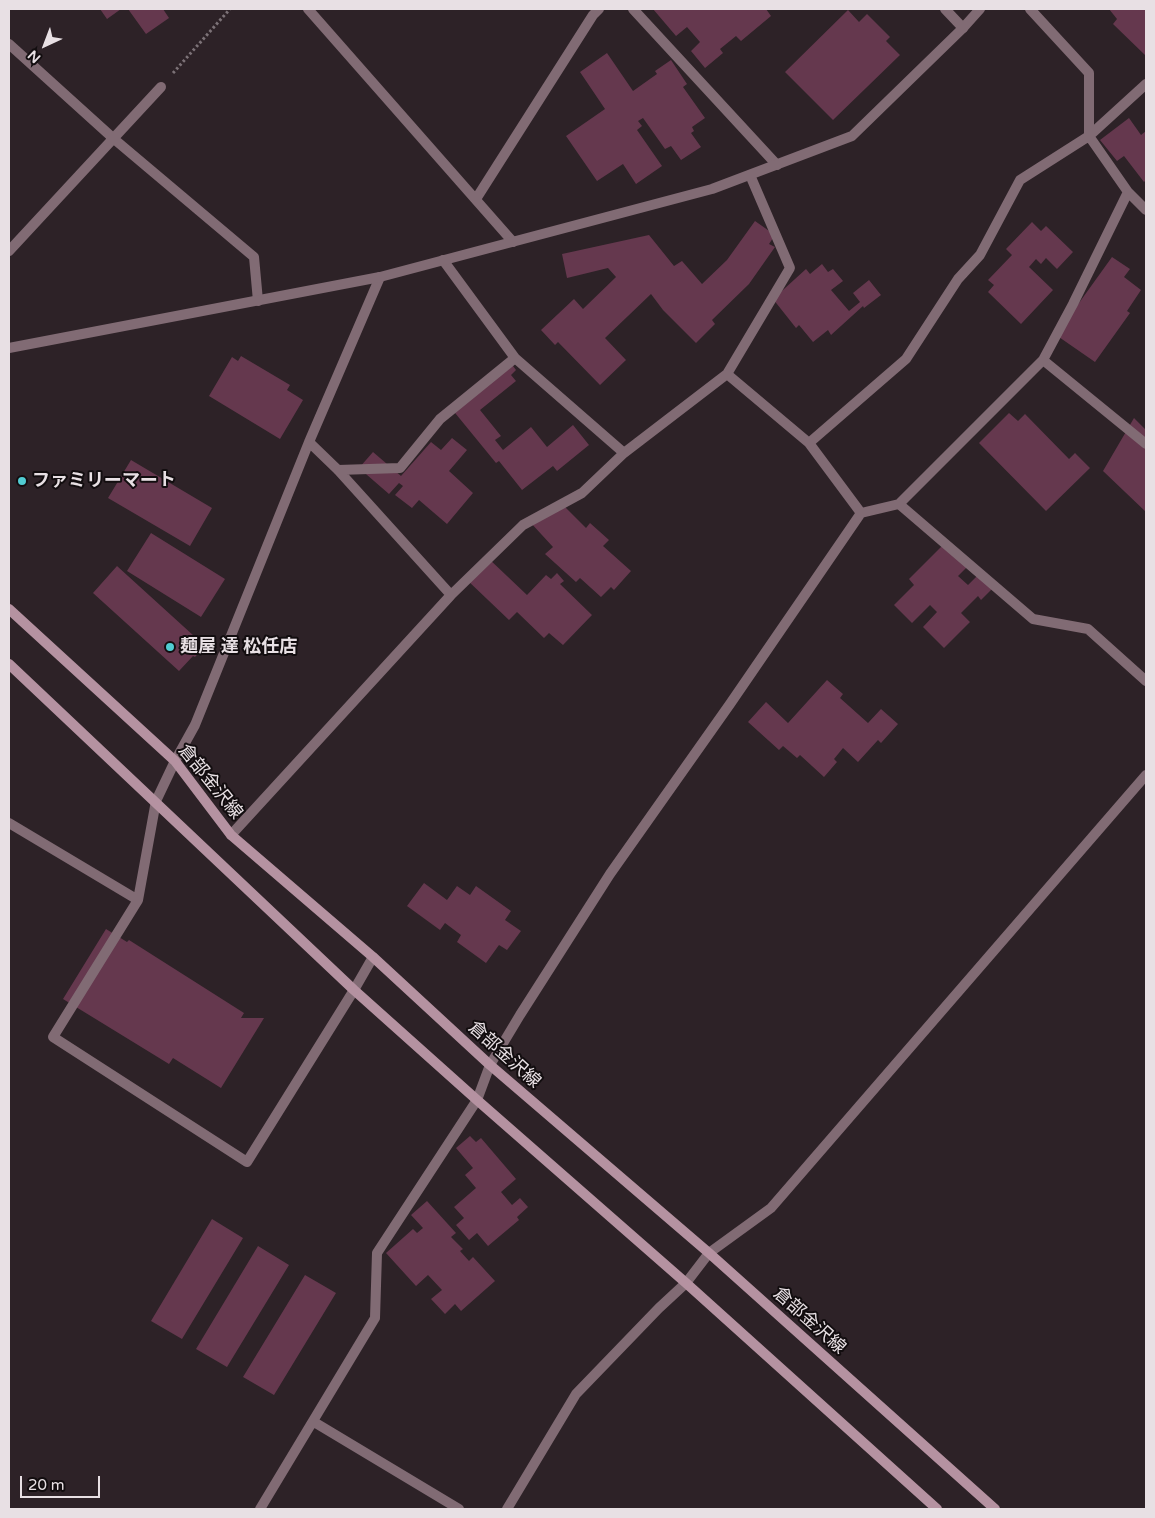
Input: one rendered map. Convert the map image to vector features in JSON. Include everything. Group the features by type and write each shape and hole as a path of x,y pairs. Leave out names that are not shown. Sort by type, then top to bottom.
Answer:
{"main road":[{"name":"倉部金沢線","path":"9,609 175,761 231,835 373,957 490,1065 709,1253 995,1509"},
{"path":"9,664 354,990 686,1283 936,1509"}],"street":[{"path":"308,9 513,242"},
{"path":"476,199 593,15 599,9"},
{"path":"633,9 777,164"},
{"path":"945,9 963,28"},
{"path":"9,348 380,277 712,189 852,136 963,28 980,9"},
{"path":"1030,9 1089,73 1089,136 1128,192 1146,210"},
{"path":"9,44 114,139 254,257 258,300"},
{"path":"809,443 906,359 958,279 980,256 1020,180 1089,136 1146,84"},
{"path":"9,251 161,87"},
{"path":"231,835 451,595 523,525 582,493 624,452 727,374 790,268 750,175"},
{"path":"260,1509 375,1318 377,1252 477,1100 490,1065 610,874 861,513 899,504 1043,360 1128,192"},
{"path":"444,260 515,358 624,452"},
{"path":"373,957 247,1162 53,1037 138,900 156,802 194,726 309,442 380,277"},
{"path":"338,470 400,468 440,419 515,358"},
{"path":"1043,360 1146,444"},
{"path":"727,374 809,443 861,513"},
{"path":"309,442 338,470 451,595"},
{"path":"899,504 1033,619 1088,629 1146,682"},
{"path":"507,1509 576,1394 659,1308 686,1283 709,1253 771,1208 1146,775"},
{"path":"9,823 138,900"},
{"path":"314,1422 459,1509"}],"path":[{"path":"161,87 230,9"}],"building":[{"path":"100,9 121,9 107,19"},
{"path":"128,9 163,9 169,18 146,34"},
{"path":"653,9 766,9 771,16 741,41 736,36 720,49 723,53 705,68 691,51 700,42 687,27 676,36"},
{"path":"1109,9 1146,9 1146,56 1113,24 1117,19"},
{"path":"848,10 859,22 867,14 890,37 886,41 900,55 833,120 785,72"},
{"path":"607,53 633,91 657,74 655,71 671,60 687,84 683,87 705,118 692,127 694,131 691,133 701,147 681,160 671,146 665,149 643,118 638,121 642,126 637,130 662,166 636,184 623,164 597,181 566,136 605,109 580,72"},
{"path":"1129,118 1141,135 1146,131 1146,180 1144,182 1124,156 1117,161 1100,140"},
{"path":"755,221 775,235 769,244 775,247 749,284 712,320 715,324 696,343 663,310 651,294 605,338 626,360 600,385 558,342 555,345 541,330 574,299 583,309 616,277 608,268 567,278 562,254 649,235 674,266 682,261 702,284 727,260"},
{"path":"1032,222 1041,231 1046,226 1073,252 1057,269 1046,258 1041,264 1036,259 1029,267 1053,290 1021,324 988,292 994,285 988,280 1012,255 1006,249"},
{"path":"1112,257 1130,269 1124,277 1141,290 1127,311 1130,313 1095,362 1056,335"},
{"path":"822,264 828,272 833,269 843,281 831,290 849,311 860,302 853,293 869,280 881,295 864,308 863,306 831,335 828,330 813,342 799,325 796,328 773,299 806,269 810,274"},
{"path":"241,356 290,385 287,390 303,400 280,439 209,396 232,357 238,361"},
{"path":"510,362 516,370 511,375 516,381 480,410 501,436 495,440 503,450 531,427 547,447 573,425 589,445 557,471 553,466 522,490 499,461 496,463 451,408"},
{"path":"1009,413 1018,421 1025,414 1069,459 1075,453 1090,468 1046,511 979,443"},
{"path":"1134,418 1146,430 1146,512 1103,471"},
{"path":"452,438 467,450 449,471 473,493 447,524 419,500 412,508 395,495 403,486 399,483 389,494 359,468 373,452 401,476 431,442 441,450"},
{"path":"131,460 212,508 190,546 108,498"},
{"path":"559,501 586,528 590,523 609,540 603,546 631,571 614,590 611,587 601,597 580,578 576,582 545,554 553,547 530,522"},
{"path":"151,533 225,579 201,617 127,571"},
{"path":"945,543 968,566 958,576 968,585 983,570 997,584 981,600 978,596 961,613 970,622 944,648 923,627 937,612 930,605 912,623 894,605 914,585 909,579"},
{"path":"487,557 527,595 546,575 551,579 557,573 564,581 560,584 592,615 563,645 549,633 544,638 517,612 509,620 466,579"},
{"path":"117,566 205,646 179,671 93,593"},
{"path":"827,680 843,694 840,698 868,723 881,709 898,724 881,743 878,740 858,762 843,748 834,759 837,762 824,777 800,755 797,758 783,746 779,750 748,722 766,702 788,723"},
{"path":"424,883 447,900 457,886 470,895 476,886 511,911 505,920 521,931 507,950 499,945 486,963 457,942 461,935 445,923 440,930 407,906"},
{"path":"106,929 127,942 129,940 244,1013 241,1018 264,1018 221,1088 173,1058 169,1064 63,999"},
{"path":"470,1136 476,1142 481,1138 516,1179 501,1192 512,1205 520,1198 528,1207 517,1217 519,1220 488,1246 477,1233 469,1240 456,1225 464,1218 454,1207 476,1188 465,1175 473,1168 456,1148"},
{"path":"427,1201 456,1233 451,1237 463,1249 460,1251 469,1261 473,1257 495,1281 461,1311 455,1304 445,1314 431,1299 442,1290 428,1275 416,1286 386,1253 413,1229 417,1233 423,1228 411,1215"},
{"path":"212,1219 243,1238 182,1339 151,1321"},
{"path":"258,1246 289,1265 227,1367 196,1349"},
{"path":"305,1275 336,1293 274,1395 243,1377"}],"place":[{"name":"ファミリーマート","path":"22,481"},
{"name":"麺屋 達 松任店","path":"170,647"}]}
